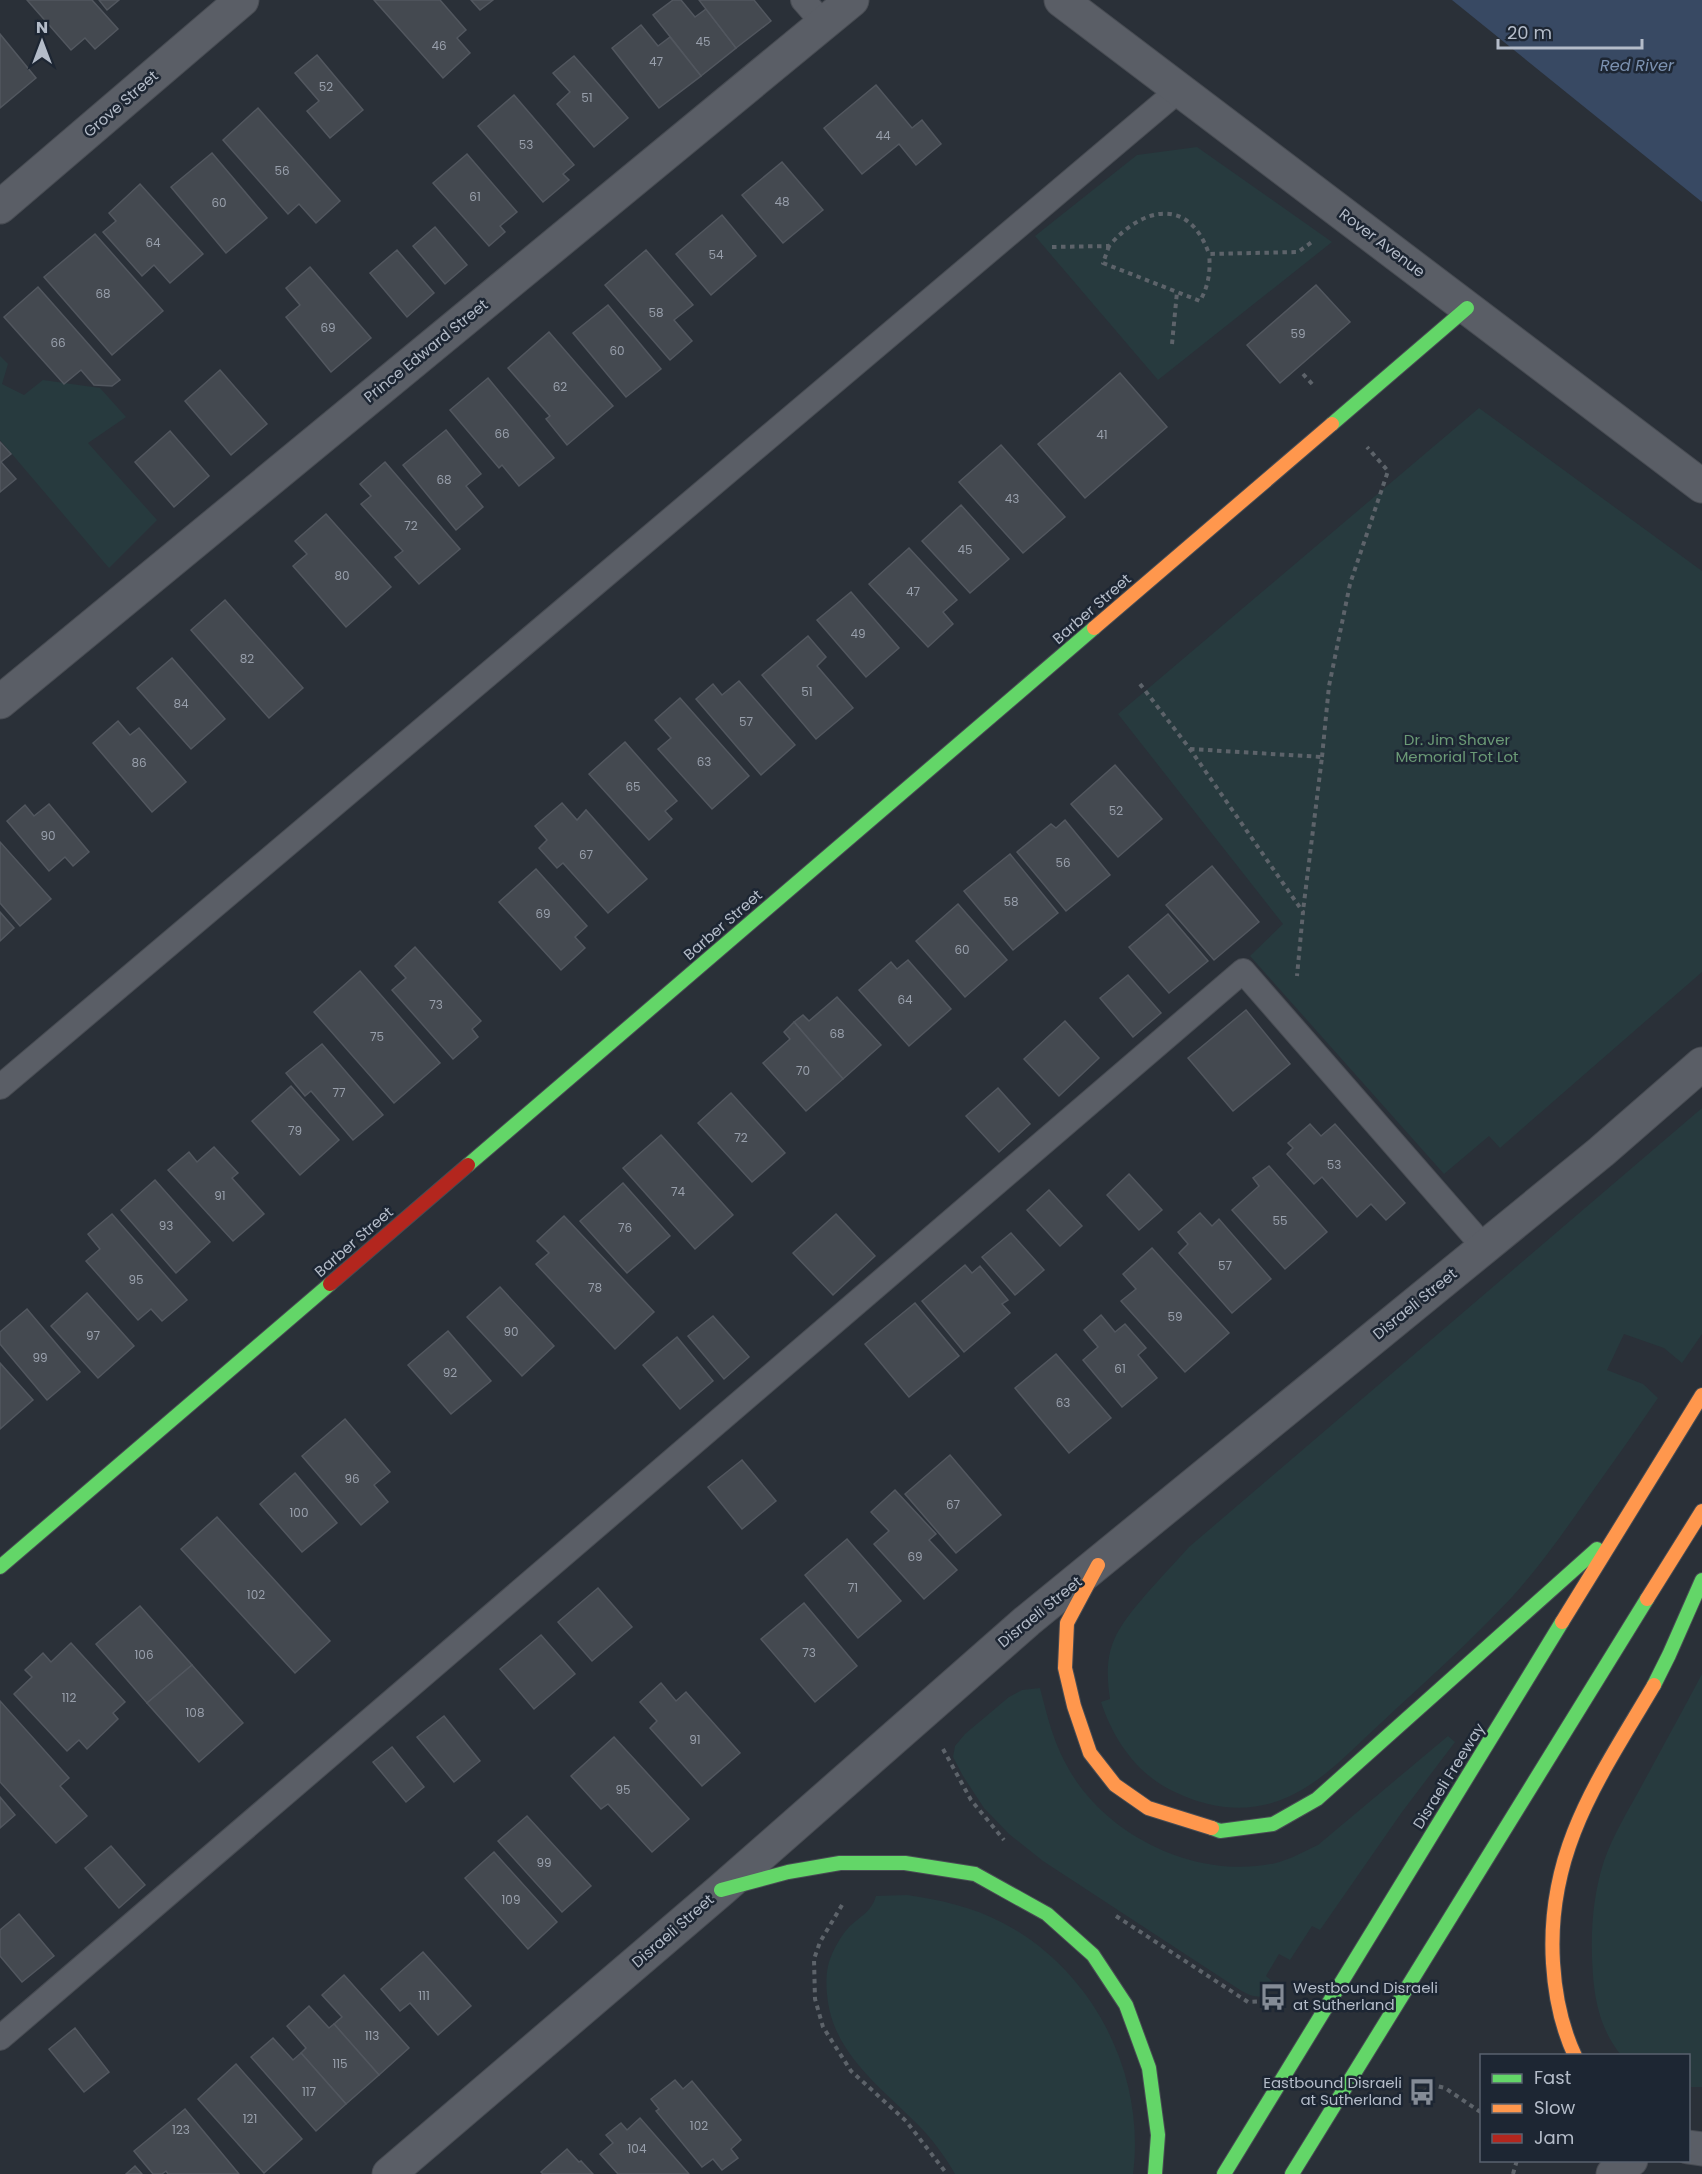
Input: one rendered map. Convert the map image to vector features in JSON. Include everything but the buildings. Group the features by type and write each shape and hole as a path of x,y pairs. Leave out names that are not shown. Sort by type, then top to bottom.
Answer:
{"main road":[{"name":"Barber Street","path":"0,1567 1467,308"},
{"name":"Disraeli Freeway","path":"1224,2174 1702,1395"},
{"path":"1292,2174 1702,1511"},
{"path":"1098,1565 1067,1623 1065,1657 1065,1668 1074,1706 1090,1753 1115,1785 1148,1808 1220,1831 1273,1824 1317,1799 1623,1526"},
{"path":"1574,2054 1567,2040 1559,2013 1552,1953 1552,1922 1562,1862 1584,1806 1659,1676 1702,1580"},
{"path":"721,1890 788,1872 840,1863 905,1863 975,1874 1047,1914 1093,1955 1126,2005 1149,2068 1158,2134 1155,2174"}],"street":[{"name":"Grove Street","path":"0,207 242,0"},
{"name":"Prince Edward Street","path":"0,702 814,12 852,0"},
{"name":"Rover Avenue","path":"1061,0 1702,486"},
{"name":"Disraeli Street","path":"389,2174 721,1890 1027,1621 1601,1152 1702,1064"},
{"path":"1613,2174 1628,2162"}],"lane":[{"path":"0,1087 1180,89"},
{"path":"0,2038 1243,971 1484,1247"}],"path":[{"path":"1156,214 1172,214 1185,220 1198,230 1209,254 1206,289 1200,301 1103,263 1108,246 1121,231 1139,219 1156,214"},
{"path":"1209,254 1298,252 1347,217"},
{"path":"1005,238 1050,247 1108,246"},
{"path":"1172,344 1177,292"},
{"path":"1292,1028 1329,686 1350,584 1388,471"},
{"path":"1140,684 1190,750 1303,912"},
{"path":"1190,750 1322,757"},
{"path":"943,1749 971,1800 1010,1847"},
{"path":"845,1902 820,1942 814,1959 815,1999 823,2027 850,2071 906,2121 947,2174"},
{"path":"1114,1914 1248,2002 1267,2001 1273,1997"},
{"path":"1422,2092 1437,2086 1445,2088 1480,2112"}],"green space":[{"path":"1197,147 1332,242 1158,380 1035,236 1137,155"},
{"path":"0,356 8,364 2,384 24,395 43,380 100,388 126,417 88,443 157,520 109,568 0,440"},
{"name":"Dr. Jim Shaver Memorial Tot Lot","path":"1479,408 1702,571 1702,972 1500,1148 1489,1136 1444,1174 1250,956 1283,924 1118,714"},
{"path":"1702,1108 1702,1334 1682,1363 1664,1348 1624,1334 1607,1370 1643,1384 1658,1398 1531,1575 1449,1660 1346,1756 1321,1777 1293,1794 1265,1805 1227,1807 1189,1798 1150,1777 1129,1756 1120,1743 1101,1702 1110,1699 1108,1669 1111,1647 1120,1629 1137,1605 1189,1547"},
{"path":"1702,1674 1702,2087 1690,2087 1690,2054 1620,2054 1604,2027 1594,1986 1592,1932 1594,1903 1604,1861 1621,1823"},
{"path":"1040,1688 1060,1752 1088,1797 1133,1835 1160,1849 1188,1859 1218,1865 1247,1867 1276,1863 1318,1845 1448,1736 1455,1742 1402,1812 1320,1930 1312,1926 1290,1960 1279,1954 1266,1976 1274,1983 1266,1994 1256,1996 1240,1990 1043,1861 1009,1834 984,1808 953,1757 955,1746 965,1734 1009,1697 1022,1690"},
{"path":"907,1895 956,1905 1003,1923 1035,1943 1063,1968 1087,1997 1107,2029 1121,2063 1131,2099 1135,2136 1133,2174 955,2174 927,2135 862,2070 849,2053 831,2016 826,1978 828,1966 843,1934 869,1909 876,1896"}],"water":[{"name":"Red River","path":"1452,0 1702,0 1702,202"}],"traffic: fast":[{"path":"1332,424 1467,308"},
{"path":"468,1165 1094,628"},
{"path":"0,1567 330,1284"},
{"path":"1212,1828 1220,1831 1273,1824 1317,1799 1597,1549"},
{"path":"1654,1685 1702,1580"},
{"path":"1292,2174 1647,1599"},
{"path":"1224,2174 1562,1622"},
{"path":"721,1890 788,1872 840,1863 905,1863 975,1874 1047,1914 1093,1955 1126,2005 1149,2068 1158,2135 1155,2174"}],"traffic: slow":[{"path":"1094,628 1332,424"},
{"path":"1562,1622 1702,1395"},
{"path":"1647,1599 1702,1511"},
{"path":"1098,1565 1067,1623 1065,1668 1074,1706 1090,1753 1115,1785 1148,1808 1212,1828"},
{"path":"1574,2054 1562,2022 1554,1975 1553,1922 1558,1885 1568,1850 1596,1784 1654,1685"}],"traffic: jam":[{"path":"330,1284 468,1165"}],"place":[{"name":"Westbound Disraeli at Sutherland","path":"1273,1997"},
{"name":"Eastbound Disraeli at Sutherland","path":"1422,2092"}]}
